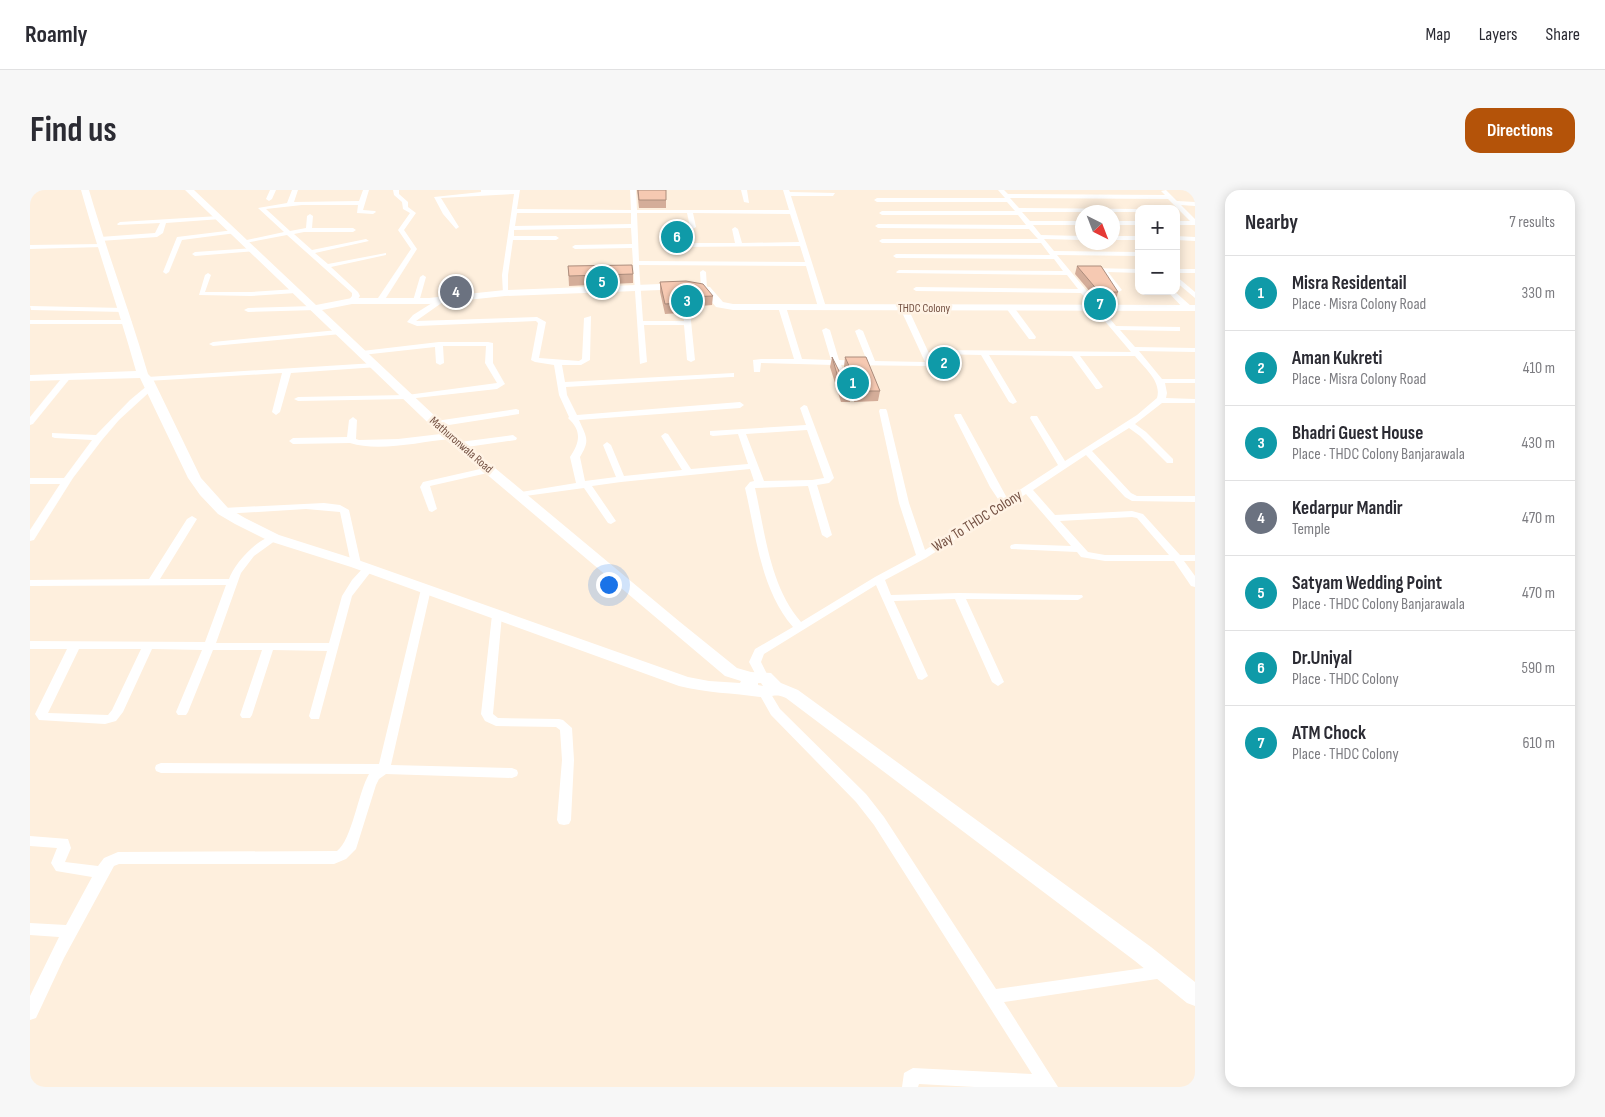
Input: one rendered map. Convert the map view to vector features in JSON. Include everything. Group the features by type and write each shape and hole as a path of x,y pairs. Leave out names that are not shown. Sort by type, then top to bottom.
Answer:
{"street":[{"path":"84,190 147,380 195,478 223,511 274,538 362,566 685,682 709,687 760,684 775,712 861,798 879,821 1048,1085"},
{"name":"Mathuronwala Road","path":"189,190 449,436 731,672 792,694 1143,954 1195,996"},
{"path":"269,198 273,190"},
{"path":"290,204 295,190"},
{"path":"366,190 359,212 374,212"},
{"path":"380,301 414,249 401,230 413,213 406,208 405,202 397,195 396,190"},
{"path":"633,190 637,288 643,362"},
{"path":"744,190 747,202"},
{"path":"1001,190 1097,308 1160,381 1164,389 1161,400 1195,401"},
{"path":"1163,190 1176,205"},
{"path":"456,227 437,197 516,191 505,274 506,292"},
{"path":"822,307 787,192 833,194"},
{"path":"876,200 1168,197"},
{"path":"352,302 356,296 355,292 261,208 290,204 362,203"},
{"path":"1180,207 1195,204"},
{"path":"1180,208 1192,217 1195,223 1180,223"},
{"path":"882,213 1135,210"},
{"path":"513,211 793,212"},
{"path":"690,211 693,227"},
{"path":"309,230 310,216"},
{"path":"120,224 219,218"},
{"path":"30,247 100,242 157,235 160,233 164,221"},
{"path":"878,226 1075,223"},
{"path":"1120,223 1135,223"},
{"path":"511,228 634,226"},
{"path":"735,229 739,245"},
{"path":"195,254 249,246 288,233 309,230 353,230"},
{"path":"166,272 179,238 234,232"},
{"path":"510,238 556,238"},
{"path":"882,241 1075,238"},
{"path":"1120,238 1135,238"},
{"path":"1180,238 1195,239"},
{"path":"311,252 366,241"},
{"path":"575,247 636,244"},
{"path":"675,245 803,244"},
{"path":"328,266 384,254"},
{"path":"896,256 1135,254"},
{"path":"637,263 808,264"},
{"path":"1103,270 1119,290"},
{"path":"899,272 1135,271"},
{"path":"1180,271 1195,271"},
{"path":"703,272 704,288"},
{"path":"208,275 201,294 251,294 296,291"},
{"path":"415,302 423,277"},
{"path":"1180,282 1195,296"},
{"path":"248,310 314,308 352,302 415,302 506,292 686,286 704,288 720,305 751,307"},
{"path":"916,289 1085,293"},
{"path":"1175,295 1192,308"},
{"path":"440,300 411,322 417,324 537,319 542,324 535,360 558,363 581,363 586,360 588,318"},
{"path":"32,306 124,310"},
{"name":"THDC Colony","path":"751,307 1192,308"},
{"path":"782,307 799,362"},
{"path":"757,370 756,362 758,361 927,364 929,362 925,352 904,308"},
{"path":"1010,308 1032,337"},
{"path":"687,313 691,360"},
{"path":"30,322 128,322"},
{"path":"641,323 688,324"},
{"path":"1115,328 1177,329"},
{"path":"826,330 836,362 852,399"},
{"path":"859,331 872,363"},
{"path":"213,344 338,332"},
{"path":"298,399 406,397 501,385 489,363 490,344 438,344 362,354"},
{"path":"438,344 440,363"},
{"path":"925,352 1074,353 1195,350"},
{"path":"983,352 1013,402"},
{"path":"1074,353 1099,387"},
{"path":"558,363 561,386 572,418 583,438 575,457 584,484 611,521"},
{"path":"30,378 134,374 147,380 374,365"},
{"path":"276,412 287,371"},
{"path":"561,386 731,375"},
{"path":"30,422 68,376"},
{"path":"30,538 33,528 100,438 147,380"},
{"path":"1160,381 1195,381"},
{"name":"Way To THDC Colony","path":"760,684 756,662 759,652 880,578 922,556 1129,424 1161,400"},
{"path":"572,418 740,406"},
{"path":"800,628 787,615 772,577 750,488 754,484 826,481 829,478 804,408"},
{"path":"436,424 516,412"},
{"path":"883,412 900,489 913,535 922,556"},
{"path":"958,416 995,487 1005,502"},
{"path":"1034,418 1063,465"},
{"path":"351,440 354,420"},
{"path":"1129,424 1143,434 1170,461"},
{"path":"713,433 811,427"},
{"path":"741,431 760,484"},
{"path":"55,435 100,438"},
{"path":"293,441 351,440 358,443 449,436"},
{"path":"665,436 687,471"},
{"path":"460,445 513,438"},
{"path":"607,445 621,479"},
{"path":"1086,450 1134,500 1195,499"},
{"path":"521,495 621,479 687,471 754,466"},
{"path":"432,509 425,487 426,484 489,470"},
{"path":"30,481 68,481"},
{"path":"812,482 827,535"},
{"path":"1027,489 1085,556 1094,558 1195,558"},
{"path":"223,511 316,506 340,506 344,510 362,566 356,582 347,596 315,716"},
{"path":"1054,518 1138,515 1142,517 1177,558 1195,584"},
{"path":"152,582 192,520"},
{"path":"182,712 209,647 236,573 250,554 274,538"},
{"path":"1015,547 1078,549"},
{"path":"880,578 922,676"},
{"path":"30,582 232,582"},
{"path":"30,1013 70,932 109,862 118,858 334,858 341,856 351,845 369,785 374,776 384,769 426,589"},
{"path":"888,598 959,596 1078,597"},
{"path":"959,596 998,682"},
{"path":"497,615 487,714 489,718 496,722 559,723 566,728 568,760 564,820"},
{"path":"30,645 333,647"},
{"path":"75,645 41,714 43,718 105,720 112,718 117,712 148,646"},
{"path":"246,715 268,648"},
{"path":"161,768 384,769 512,773"},
{"path":"30,841 63,843 64,848 58,862 61,867 102,872"},
{"path":"30,929 70,932"},
{"path":"991,997 1165,972"},
{"path":"910,1087 910,1079 913,1076 1048,1085"}],"building":[{"path":"638,190 666,190 666,200 639,200"},
{"path":"632,265 633,274 569,276 568,266"},
{"path":"1077,266 1101,266 1118,292 1099,292"},
{"path":"455,279 464,280 465,288 446,289 446,282"},
{"path":"686,281 703,284 713,296 689,297 689,300 682,303 665,304 660,282"},
{"path":"934,351 948,351 956,364 945,364"},
{"path":"832,357 848,389 851,391 842,391"},
{"path":"845,357 866,357 880,391 856,391 859,388"}],"place":[{"name":"Dr.Uniyal","path":"677,237"},
{"name":"Satyam Wedding Point","path":"602,282"},
{"name":"Kedarpur Mandir","path":"456,292"},
{"name":"Bhadri Guest House","path":"687,301"},
{"name":"ATM Chock","path":"1100,304"},
{"name":"Aman Kukreti","path":"944,363"},
{"name":"Misra Residentail","path":"853,383"}]}
